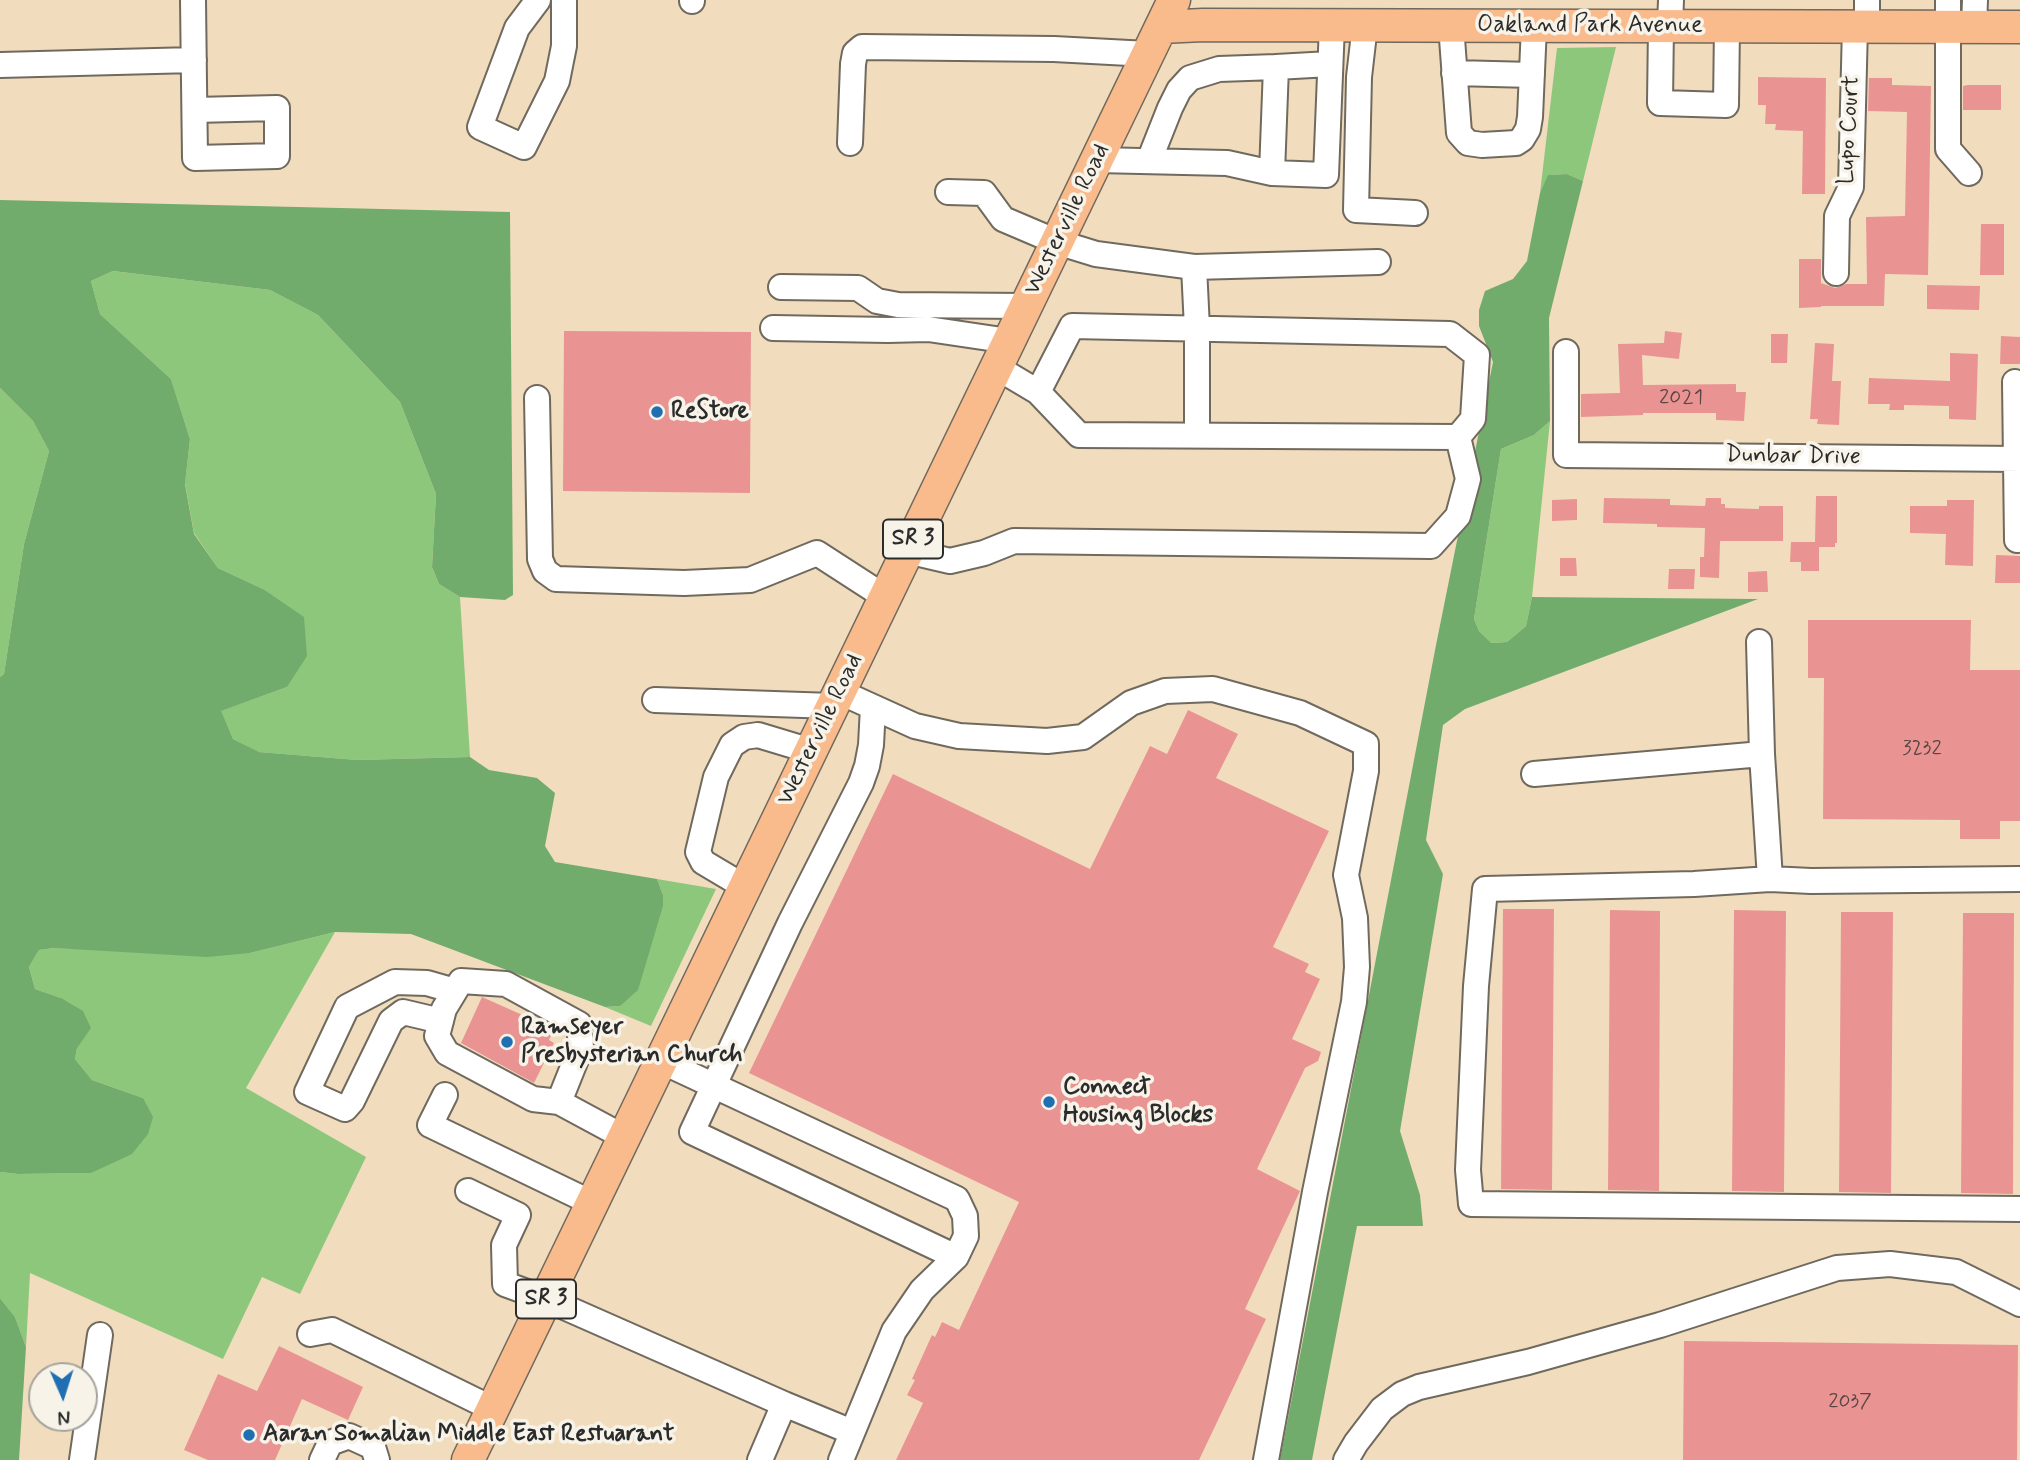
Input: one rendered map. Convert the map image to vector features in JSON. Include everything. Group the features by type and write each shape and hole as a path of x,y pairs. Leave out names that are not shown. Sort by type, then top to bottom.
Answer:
{"main road":[{"name":"Oakland Park Avenue","path":"1161,27 1203,24 1534,26 1667,17 1727,26 1962,13 2020,27"},
{"name":"Westerville Road","path":"468,1460 1161,27"}],"street":[{"path":"193,0 195,110"},
{"path":"538,0 517,28 480,127 524,147 557,81 564,46 564,0"},
{"path":"1962,13 1948,149 1969,173"},
{"path":"1667,17 1660,103 1726,105 1727,26"},
{"name":"Lupo Court","path":"1836,273 1837,216 1851,187 1863,18"},
{"path":"1097,160 1227,163 1272,173 1326,175 1332,25"},
{"path":"1365,25 1359,77 1356,210 1415,213"},
{"path":"1451,25 1459,133 1468,143 1482,145 1516,143 1528,129 1534,26"},
{"path":"850,143 853,64 855,53 862,47 1054,49 1161,27"},
{"path":"1149,161 1170,108 1179,90 1190,78 1219,69 1330,64"},
{"path":"0,65 194,71"},
{"path":"1272,173 1276,67"},
{"path":"1454,73 1532,75"},
{"path":"948,192 984,192 1003,219 1057,242 1097,254 1194,267 1378,262"},
{"path":"1194,267 1198,435"},
{"path":"781,287 858,288 877,301 898,306 1026,306"},
{"path":"773,328 928,328 1003,354 1038,392 1079,435 1458,437 1474,419 1477,355 1450,334 1072,326 1038,392"},
{"name":"Dunbar Drive","path":"1566,352 1566,455 2018,459"},
{"path":"2015,382 2017,540"},
{"path":"537,398 540,559 545,571 556,579 684,583 750,580 817,553 885,597"},
{"path":"907,551 950,561 984,553 1014,541 1431,546 1458,516 1468,479 1458,437"},
{"path":"1759,642 1762,754 1770,879"},
{"path":"655,700 836,699 873,707 915,726 959,736 1047,741 1083,737 1131,703 1165,691 1213,689 1300,713 1366,744 1366,771 1346,875 1355,918 1357,967 1354,1002 1315,1192 1266,1460"},
{"path":"873,707 871,745 861,783 790,923 692,1132 956,1257"},
{"path":"745,887 704,862 698,852 716,777 732,745 744,737 758,735 811,751"},
{"path":"1534,774 1762,754"},
{"path":"2020,879 1770,879 1694,884 1485,889 1475,986 1468,1170 1471,1204 2020,1209"},
{"path":"559,1102 581,1047 579,1024 506,984 461,981 444,1009 437,1036 447,1054 533,1099 559,1102 624,1137"},
{"path":"441,1021 404,1013 391,1021 352,1101 345,1109 307,1092 347,1007 395,982 427,983 455,991"},
{"path":"661,1061 957,1199 965,1216 966,1236 956,1257 922,1290 894,1331 841,1460"},
{"path":"444,1095 430,1125 593,1203"},
{"path":"468,1191 518,1215 504,1245 505,1284 546,1299 852,1432"},
{"path":"1346,1460 1381,1409 1402,1394 1419,1387 1528,1362 1660,1325 1837,1268 1891,1264 1956,1272 2020,1304"},
{"path":"310,1334 332,1331 493,1409"},
{"path":"82,1460 100,1335"},
{"path":"760,1460 783,1404"},
{"path":"322,1460 330,1443 349,1436 373,1447 377,1460"}],"green space":[{"path":"1616,47 1583,181 1567,174 1549,175 1540,193 1557,48"},
{"path":"1567,174 1583,181 1549,318 1550,421 1534,435 1501,449 1474,619 1479,631 1491,643 1507,642 1526,626 1532,597 1758,599 1465,709 1443,725 1426,840 1443,874 1400,1131 1420,1195 1423,1226 1357,1226 1312,1460 1280,1460 1493,362 1479,326 1479,310 1485,291 1513,279 1527,261 1540,193 1548,175"},
{"path":"0,200 510,212 513,595 505,600 460,597 439,584 432,567 436,494 400,402 318,315 270,290 113,271 91,281 100,314 171,379 190,439 185,484 194,534 218,568 263,589 304,617 307,656 287,687 221,711 233,739 259,752 357,760 470,757 489,770 537,778 555,793 545,846 555,862 657,879 663,895 663,906 638,990 620,1006 605,1007 411,934 335,932 250,953 207,957 54,948 39,950 29,967 35,989 61,998 83,1011 91,1028 77,1048 75,1059 92,1080 143,1098 153,1117 148,1134 132,1154 91,1173 0,1172 0,677 4,674 24,544 49,451 33,421 0,388"},
{"path":"113,271 270,290 318,315 400,402 436,494 432,567 439,584 460,597 470,757 357,760 258,752 233,739 220,711 287,687 263,589 218,568 194,533 185,483 190,439 171,379 100,314 91,281"},
{"path":"0,388 33,421 49,451 24,544 4,674 0,677"},
{"path":"1550,421 1532,597 1526,626 1507,642 1490,643 1479,631 1474,619 1501,449 1534,435"},
{"path":"657,879 716,889 651,1026 605,1007 620,1006 663,895"},
{"path":"335,932 246,1088 366,1157 300,1294 262,1277 223,1359 30,1273 26,1347 15,1317 0,1298 0,1172 91,1173 143,1098 92,1080 75,1059 77,1048 61,998 35,989 29,967 39,950 54,948 250,953"},
{"path":"0,1298 15,1317 26,1347 19,1460 0,1460"}],"building":[{"path":"1758,77 1826,78 1825,194 1802,194 1803,131 1775,130 1776,124 1765,124 1766,105 1758,105"},
{"path":"1869,78 1892,78 1892,85 1931,86 1928,275 1885,274 1884,306 1799,308 1799,259 1821,259 1821,283 1835,288 1846,284 1867,284 1866,217 1905,216 1907,112 1868,111"},
{"path":"2001,85 2001,110 1963,110 1963,86"},
{"path":"1981,224 2004,224 2004,275 1980,275"},
{"path":"1927,285 1980,286 1979,310 1927,309"},
{"name":"ReStore","path":"564,331 751,332 750,493 563,491"},
{"path":"1665,331 1682,333 1679,359 1642,355 1643,385 1736,384 1736,392 1746,392 1744,421 1716,420 1716,413 1643,413 1581,417 1581,394 1620,393 1618,344 1664,343"},
{"path":"1771,334 1788,334 1787,363 1771,363"},
{"path":"2001,336 2020,337 2020,364 2000,364"},
{"path":"1815,343 1834,344 1832,381 1841,381 1839,425 1817,424 1818,419 1810,419"},
{"path":"1950,353 1978,354 1976,420 1949,419 1949,406 1904,405 1904,410 1889,410 1890,404 1868,404 1869,378 1950,381"},
{"path":"1816,496 1837,496 1837,543 1835,547 1819,547 1819,571 1801,571 1801,562 1790,562 1791,542 1815,542"},
{"path":"1604,498 1670,499 1670,505 1705,506 1706,498 1721,498 1721,504 1725,504 1725,508 1759,509 1759,506 1783,506 1783,541 1720,541 1719,578 1700,577 1705,528 1603,523"},
{"path":"1577,499 1577,520 1552,521 1552,500"},
{"path":"1947,500 1974,500 1973,566 1945,565 1946,534 1910,533 1910,506 1947,506"},
{"path":"1996,555 2020,556 2020,583 1995,583"},
{"path":"1560,558 1576,558 1577,576 1560,576"},
{"path":"1669,569 1695,569 1694,589 1668,589"},
{"path":"1767,571 1768,592 1748,592 1748,572"},
{"path":"1808,620 1971,620 1970,670 2020,670 2020,821 2000,821 2000,839 1960,839 1960,820 1823,819 1824,678 1808,678"},
{"name":"Connect Housing Blocks","path":"1188,710 1238,734 1216,778 1329,831 1273,947 1309,964 1305,972 1320,979 1292,1039 1321,1052 1318,1061 1305,1068 1257,1169 1300,1191 1245,1309 1266,1319 1199,1460 896,1460 923,1403 907,1395 932,1335 935,1337 942,1322 959,1330 1019,1202 749,1073 893,774 1090,869 1150,746 1167,754"},
{"path":"1503,909 1554,909 1552,1190 1501,1189"},
{"path":"1610,910 1660,911 1659,1191 1608,1190"},
{"path":"1734,910 1786,911 1784,1192 1732,1191"},
{"path":"1841,912 1893,912 1891,1193 1839,1192"},
{"path":"1963,913 2014,913 2013,1194 1961,1193"},
{"name":"Ramseyer Presbysterian Church","path":"482,997 554,1029 549,1040 554,1043 534,1083 461,1043"},
{"path":"1684,1341 2018,1345 2017,1460 1683,1460"},
{"path":"279,1346 363,1387 348,1420 302,1399 275,1460 208,1460 184,1450 218,1374 257,1391"}],"place":[{"name":"ReStore","path":"657,412"},
{"name":"Ramseyer Presbysterian Church","path":"507,1042"},
{"name":"Connect Housing Blocks","path":"1049,1102"},
{"name":"Aaran Somalian Middle East Restuarant","path":"249,1435"}]}
